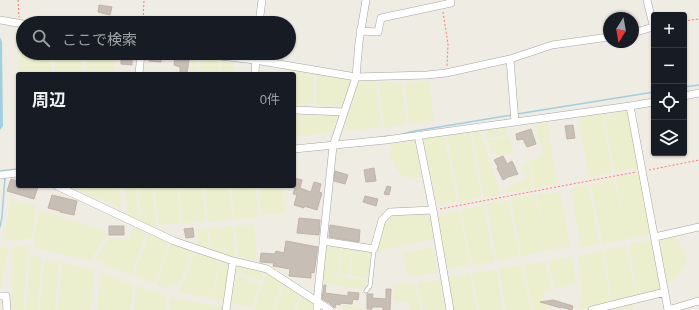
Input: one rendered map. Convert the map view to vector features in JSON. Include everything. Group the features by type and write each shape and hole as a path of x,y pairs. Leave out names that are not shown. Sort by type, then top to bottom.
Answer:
{"street":[{"path":"260,16 262,0"},
{"path":"317,310 333,146 356,77 360,31 366,0"},
{"path":"360,31 378,32 380,18 451,3 450,0"},
{"path":"647,0 651,16"},
{"path":"0,20 16,22"},
{"path":"639,32 651,29"},
{"path":"271,60 356,77 427,75 446,73 510,59 552,45 603,38"},
{"path":"510,59 515,122"},
{"path":"139,72 140,60"},
{"path":"255,72 256,60"},
{"path":"687,96 699,94"},
{"path":"296,149 333,146 418,135 651,102"},
{"path":"630,106 668,310 699,301"},
{"path":"296,110 344,112"},
{"path":"418,135 433,210 450,310"},
{"path":"0,175 16,172"},
{"path":"62,188 174,241 232,261 267,269 330,310"},
{"path":"323,241 374,249 382,220 390,212 433,210"},
{"path":"655,237 699,227"},
{"path":"226,310 232,261"},
{"path":"592,310 665,292"},
{"path":"0,296 6,296 7,310"}],"lane":[{"path":"366,291 370,286 374,249"}],"path":[{"path":"18,0 20,16"},
{"path":"143,16 144,0"},
{"path":"442,5 448,44 446,73"},
{"path":"687,21 699,19"},
{"path":"433,210 699,160"}],"green space":[{"path":"19,60 52,60 51,72 19,72"},
{"path":"54,60 82,60 82,72 55,72"},
{"path":"87,60 115,60 114,72 86,72"},
{"path":"192,60 197,60 195,72 190,72"},
{"path":"201,60 219,60 218,72 199,72"},
{"path":"222,61 233,63 233,72 221,72"},
{"path":"288,68 313,74 313,104 296,105 296,72 287,72"},
{"path":"317,72 351,79 343,106 316,105"},
{"path":"379,81 402,84 406,124 384,128"},
{"path":"405,81 429,81 434,121 409,124"},
{"path":"359,82 375,82 382,127 342,131"},
{"path":"628,111 639,168 615,172 604,114"},
{"path":"602,113 612,172 589,178 578,116"},
{"path":"297,114 337,116 332,132 296,137"},
{"path":"547,120 557,184 535,188 530,161 544,154 534,122"},
{"path":"505,126 508,134 487,139 485,129"},
{"path":"479,131 501,194 484,198 472,132"},
{"path":"470,132 481,197 460,202 447,135"},
{"path":"444,135 457,201 437,205 422,138"},
{"path":"508,136 514,153 497,156 495,151 491,152 487,141"},
{"path":"414,141 422,178 404,176 399,172 391,157 390,144"},
{"path":"529,162 533,189 507,193 505,188 527,178 522,165"},
{"path":"640,174 650,234 603,244 591,184 614,179 624,222 616,176"},
{"path":"588,185 599,243 581,248 571,188"},
{"path":"74,188 119,188 121,208"},
{"path":"125,188 136,188 139,222 128,216"},
{"path":"138,188 152,188 156,226 152,227 141,223"},
{"path":"154,188 177,188 180,223 159,225"},
{"path":"179,188 203,188 205,222 182,223"},
{"path":"205,188 229,188 232,219 208,222"},
{"path":"232,188 255,188 258,217 234,219"},
{"path":"259,188 282,188 285,213 261,215"},
{"path":"560,192 570,246 521,256 511,199 535,195 543,231 537,195"},
{"path":"10,199 36,206 32,238 4,241"},
{"path":"508,200 519,256 497,261 487,204"},
{"path":"483,205 494,261 472,265 461,210"},
{"path":"39,210 105,231 106,234 90,260 35,248 34,239"},
{"path":"459,211 470,265 446,269 436,216"},
{"path":"407,214 429,216 433,239 378,251 379,237 388,217 392,215"},
{"path":"254,224 257,261 239,258 235,226"},
{"path":"233,226 235,257 211,250 209,228"},
{"path":"134,227 146,234 131,275 95,260 109,238 128,240"},
{"path":"197,229 207,229 209,249 199,246"},
{"path":"149,234 169,242 154,283 134,276"},
{"path":"675,236 688,261 681,271 667,284 659,238"},
{"path":"651,240 662,290 637,296 629,244"},
{"path":"171,243 193,250 181,281 166,288 156,284"},
{"path":"327,243 340,246 338,274 324,273"},
{"path":"28,246 23,310 11,310 12,247"},
{"path":"342,246 352,247 348,276 339,275"},
{"path":"626,246 636,296 612,302 604,250"},
{"path":"0,247 8,248 0,287"},
{"path":"353,247 372,251 368,278 351,276"},
{"path":"433,247 437,272 411,277 411,275 407,275 402,253"},
{"path":"602,250 610,303 579,309 582,288 578,257"},
{"path":"195,252 219,261 212,298 180,292"},
{"path":"30,255 42,258 37,310 26,310"},
{"path":"572,256 576,284 555,289 548,261"},
{"path":"44,260 59,262 55,310 40,310"},
{"path":"221,261 230,264 224,301 213,299"},
{"path":"545,262 552,290 543,292 547,310 533,310 523,265"},
{"path":"62,263 95,270 90,310 58,310"},
{"path":"237,264 264,272 260,281 235,271"},
{"path":"521,265 531,310 506,310 499,268"},
{"path":"496,270 503,310 479,310 472,273"},
{"path":"267,271 282,283 273,310 256,310 254,309"},
{"path":"101,273 133,285 130,310 97,310"},
{"path":"323,273 367,281 366,286 364,289 322,284"},
{"path":"470,273 477,310 452,310 447,278"},
{"path":"234,274 259,285 252,307 230,303"},
{"path":"440,280 445,310 423,310 418,283"},
{"path":"285,283 300,294 294,310 275,310"},
{"path":"415,283 420,310 409,310 410,302 394,302 393,284"},
{"path":"136,285 167,297 166,310 134,310"},
{"path":"302,294 315,303 315,310 297,310"},
{"path":"171,298 224,307 223,310 170,310"},
{"path":"632,303 633,310 605,310"},
{"path":"345,305 365,309 365,310 342,310"}],"water":[{"path":"0,37 2,42 3,126 0,130"}],"building":[{"path":"99,5 112,7 110,15 98,12"},
{"path":"121,60 132,60 132,65 121,64"},
{"path":"149,60 161,60 161,62"},
{"path":"175,60 189,60 187,72 180,72 180,67 174,65"},
{"path":"573,125 575,138 567,139 565,126"},
{"path":"531,129 536,144 527,147 523,139 517,140 516,134"},
{"path":"503,156 507,164 512,161 518,174 503,180 494,160"},
{"path":"374,168 376,181 366,182 364,170"},
{"path":"335,171 348,175 345,184 334,181"},
{"path":"296,178 302,180 300,188 311,192 314,182 321,184 319,192 322,193 317,210 294,205 297,195 293,194 296,188"},
{"path":"11,179 16,180 16,188 38,188 34,199 7,191"},
{"path":"387,186 391,187 389,195 384,194"},
{"path":"52,195 77,201 74,215 48,208"},
{"path":"365,196 378,199 376,206 363,202"},
{"path":"299,218 320,220 319,235 297,233"},
{"path":"330,225 360,230 359,242 329,237"},
{"path":"109,226 124,226 124,235 109,235"},
{"path":"193,228 194,237 186,238 184,229"},
{"path":"286,241 318,247 314,273 311,272 311,278 289,276 290,269 273,266 274,263 260,262 261,253 275,254 276,251 284,253"},
{"path":"324,285 326,285 325,293 348,296 348,292 359,293 358,300 353,299 352,304 336,304 335,308 322,299"},
{"path":"386,289 391,289 390,310 383,310 383,307 372,307 372,309 367,309 367,294 373,294 372,298 386,299"},
{"path":"553,300 573,306 572,310 540,302"}],"waterway":[{"path":"687,87 699,85"},
{"path":"517,114 651,92"},
{"path":"399,135 512,115"},
{"path":"376,138 388,136"},
{"path":"0,171 16,169"},
{"path":"0,227 5,176"}]}
